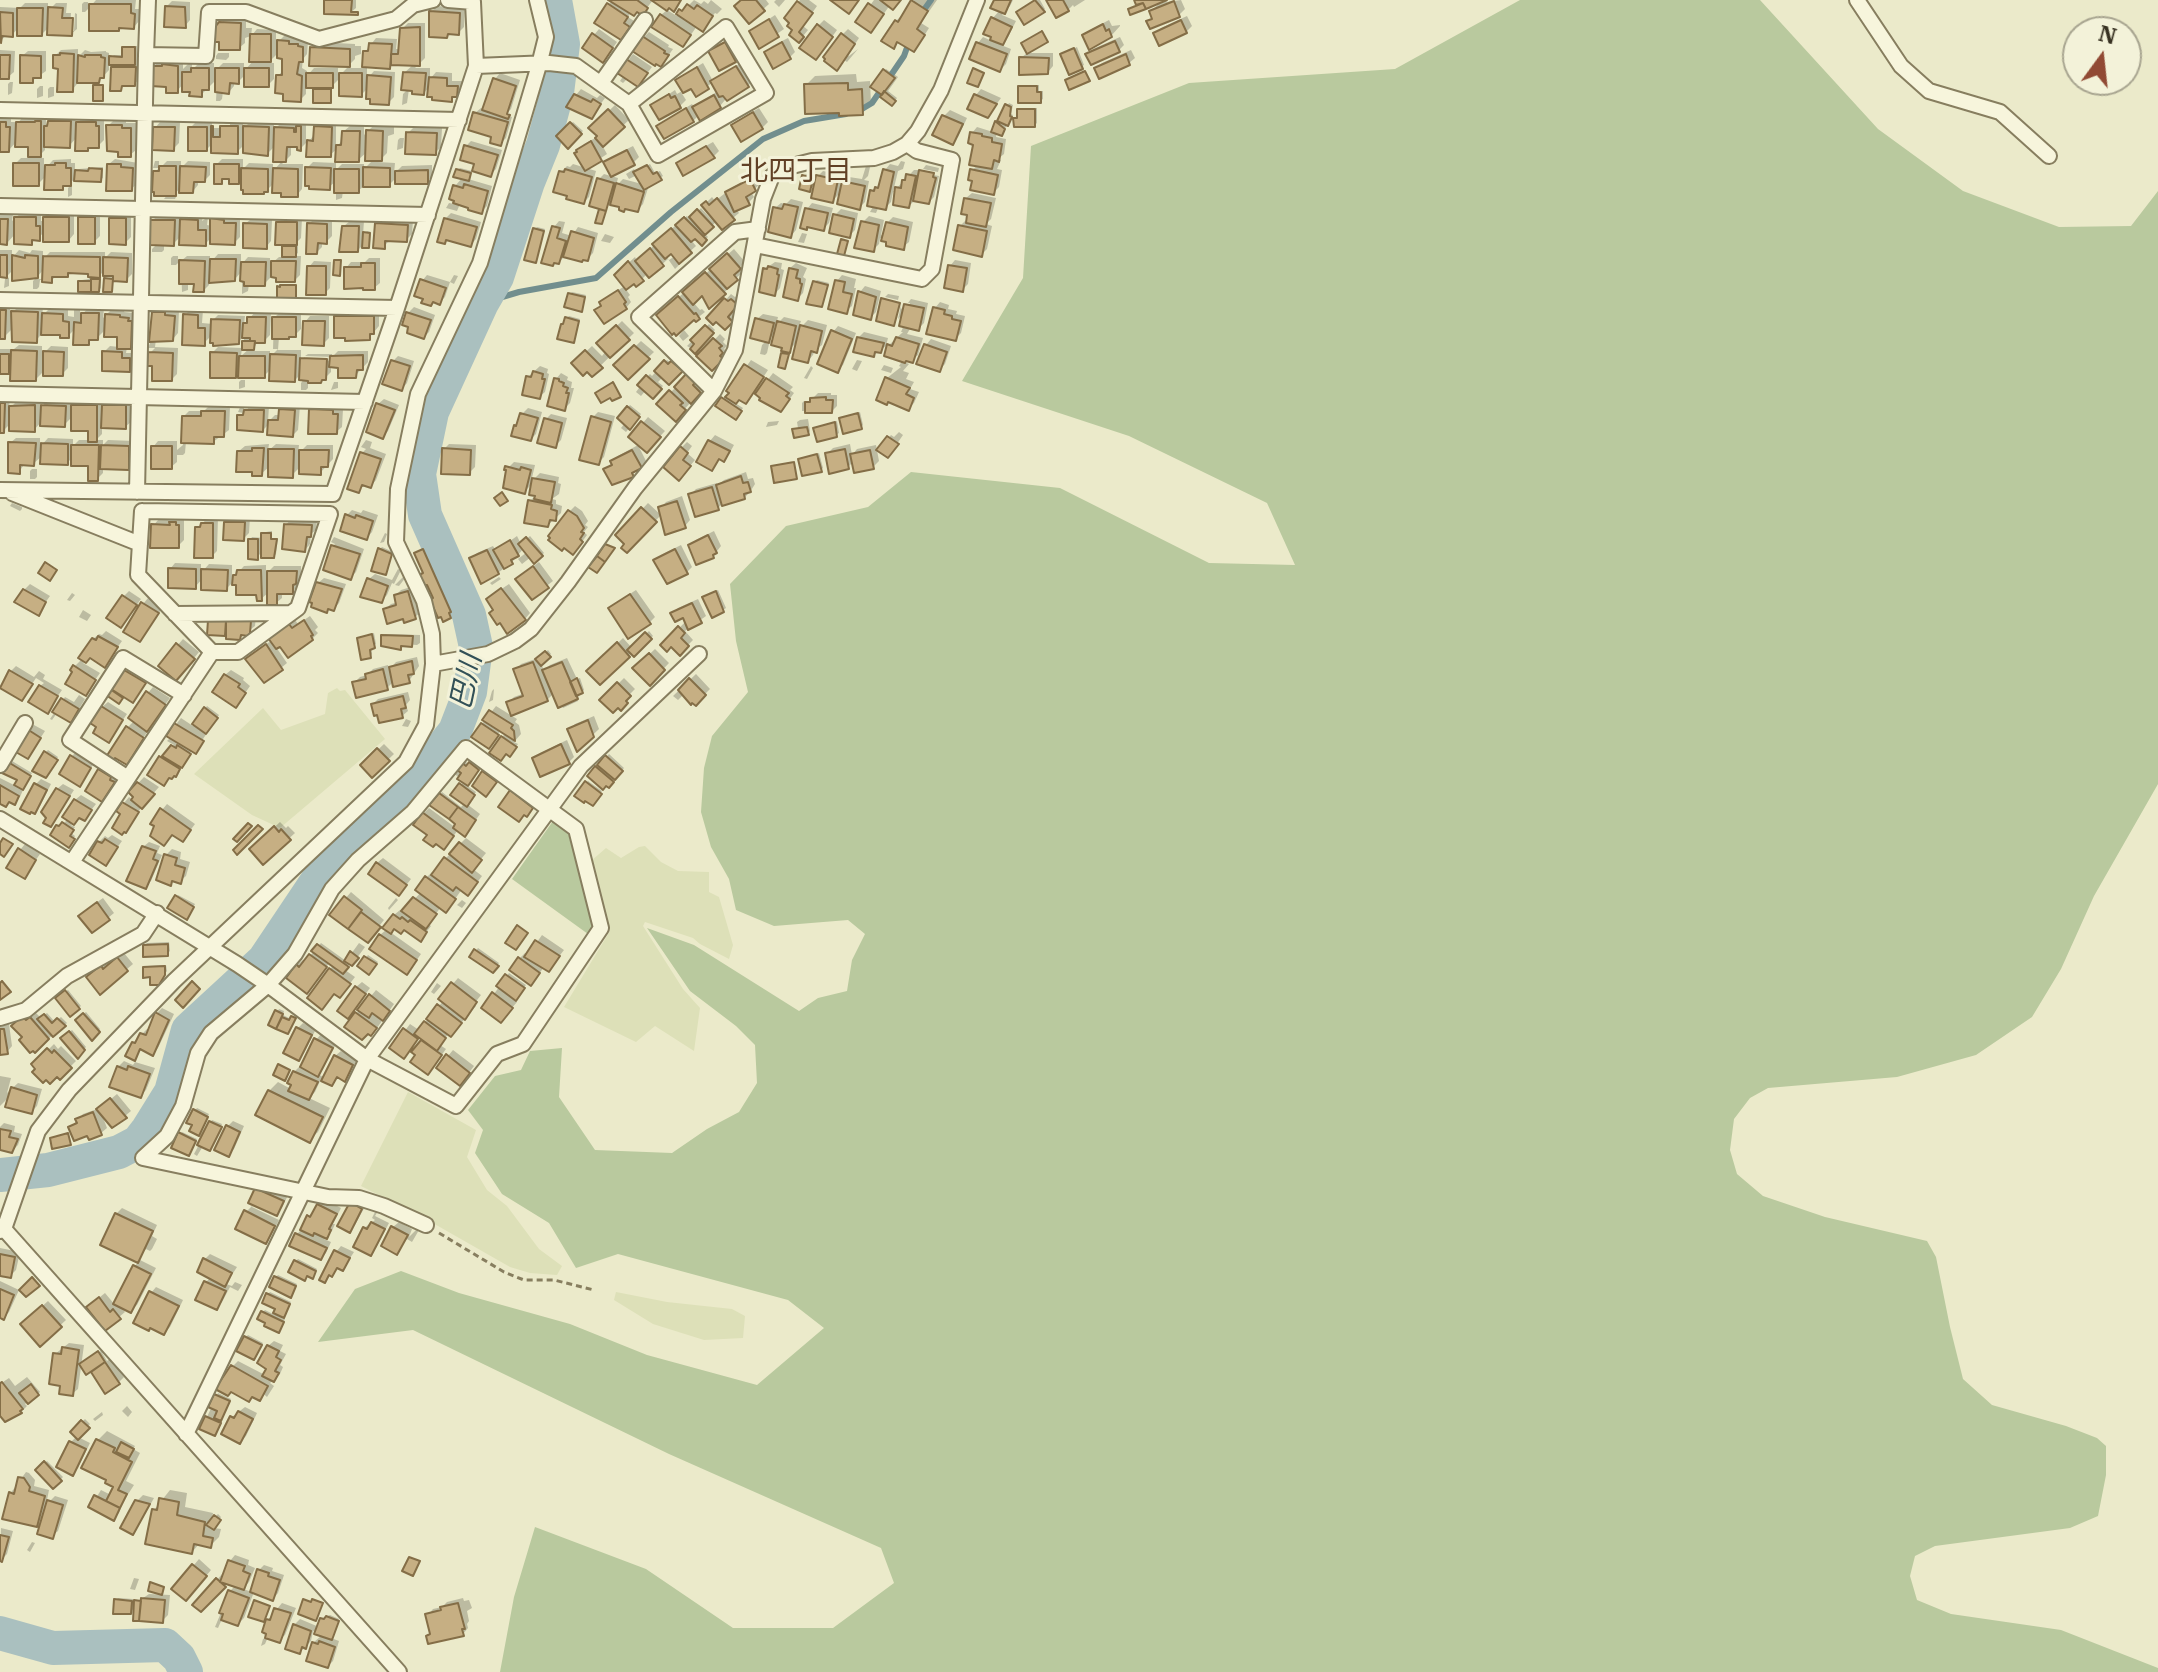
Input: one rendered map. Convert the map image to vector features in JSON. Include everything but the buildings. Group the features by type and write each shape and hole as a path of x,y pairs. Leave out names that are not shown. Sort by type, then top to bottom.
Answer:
{"street":[{"path":"137,492 148,0"},
{"path":"146,55 206,56 209,12 246,12 319,39 396,19 413,5 433,0"},
{"path":"2,490 333,494 476,66 473,2 448,0"},
{"path":"399,1672 2,1230 38,1131 69,1090 210,946 406,762 426,725 433,664 432,634 424,601 396,542 398,489 418,394 480,263 544,64 546,37 537,0"},
{"path":"433,664 488,654 531,629 635,488 714,391 735,350 763,199 772,176 788,167 812,161 874,158 907,144 941,90 977,0"},
{"path":"1857,0 1901,66 1929,91 2000,112 2049,156"},
{"path":"601,83 645,20"},
{"path":"476,66 576,66 629,104 658,155 766,93 726,27 629,104"},
{"path":"0,110 459,120"},
{"path":"755,245 922,279 932,269 952,160 917,151 907,144"},
{"path":"0,206 428,215"},
{"path":"714,391 639,317 735,232 758,229"},
{"path":"0,300 397,308"},
{"path":"0,394 365,402"},
{"path":"2,490 140,544"},
{"path":"142,511 330,514 298,608 291,613 238,652 212,652 138,575 142,511"},
{"path":"175,614 291,613"},
{"path":"72,862 212,652"},
{"path":"186,1434 367,1059 581,766 699,654"},
{"path":"128,778 70,740 123,658 184,695"},
{"path":"0,765 25,723"},
{"path":"0,819 210,946 268,985 367,1059 456,1106 497,1054 523,1044 601,928 576,829 466,748 413,812 358,860 332,889 295,954 268,985 211,1033 198,1053 183,1106 167,1136 143,1158 328,1197 359,1198 426,1225"},
{"path":"0,1018 26,1010 67,976 143,934 157,913"}],"path":[{"path":"426,1225 504,1272 524,1280 554,1280 594,1290"}],"green space":[{"path":"1520,0 1760,0 1878,129 1963,191 2059,227 2131,226 2158,191 2158,784 2094,896 2061,969 2032,1017 1976,1055 1897,1077 1768,1088 1750,1098 1734,1119 1730,1150 1737,1174 1763,1196 1825,1217 1927,1241 1936,1257 1963,1379 1992,1405 2066,1426 2097,1438 2106,1446 2106,1475 2098,1516 2070,1528 1935,1546 1915,1556 1910,1576 1917,1600 1951,1614 2061,1630 2158,1668 2158,1672 500,1672 514,1597 535,1527 646,1569 733,1628 833,1628 894,1583 881,1548 669,1454 413,1330 318,1342 355,1289 401,1271 459,1293 570,1324 647,1355 757,1385 824,1328 788,1300 618,1254 576,1268 549,1223 502,1194 475,1153 483,1130 468,1110 495,1076 521,1070 530,1051 562,1048 559,1097 595,1150 672,1153 739,1112 757,1083 755,1045 736,1026 690,991 647,928 694,945 799,1011 818,998 847,991 852,960 865,934 848,920 774,926 736,910 729,879 711,847 701,812 704,768 712,736 748,692 736,641 730,584 786,526 868,507 911,472 1060,488 1209,563 1295,565 1267,503 1129,436 962,381 1023,278 1031,146 1189,83 1395,69"},
{"path":"337,688 345,690 385,739 280,828 252,815 194,774 263,708 281,730 325,714 328,693"},
{"path":"553,821 568,833 594,925 588,934 512,879"},
{"path":"645,846 661,862 678,871 709,872 709,892 719,897 733,945 729,959 693,938 645,922 643,926 683,989 700,1008 694,1051 655,1026 636,1042 564,1007 610,931 591,861 606,848 621,858"},
{"path":"408,1092 476,1130 467,1157 487,1190 507,1206 539,1249 562,1266 557,1275 530,1273 510,1267 361,1186"},
{"path":"616,1292 667,1302 732,1309 745,1316 743,1338 704,1340 653,1324 614,1300"}],"waterway":[{"name":"巴川","path":"0,1175 48,1170 119,1152 138,1142 171,1092 188,1030 264,960 325,869 400,800 455,731 470,692 476,647 469,615 425,515 419,474 432,412 497,277 543,145 557,93 563,44 555,0"},
{"path":"921,14 931,0"},
{"path":"857,112 872,103 904,56 909,42"},
{"path":"482,303 519,292 596,278 671,212 763,139 804,121 846,114"},
{"path":"0,1633 53,1648 165,1645 179,1658 186,1672"}],"district":[{"name":"北四丁目","path":"796,172"}]}
